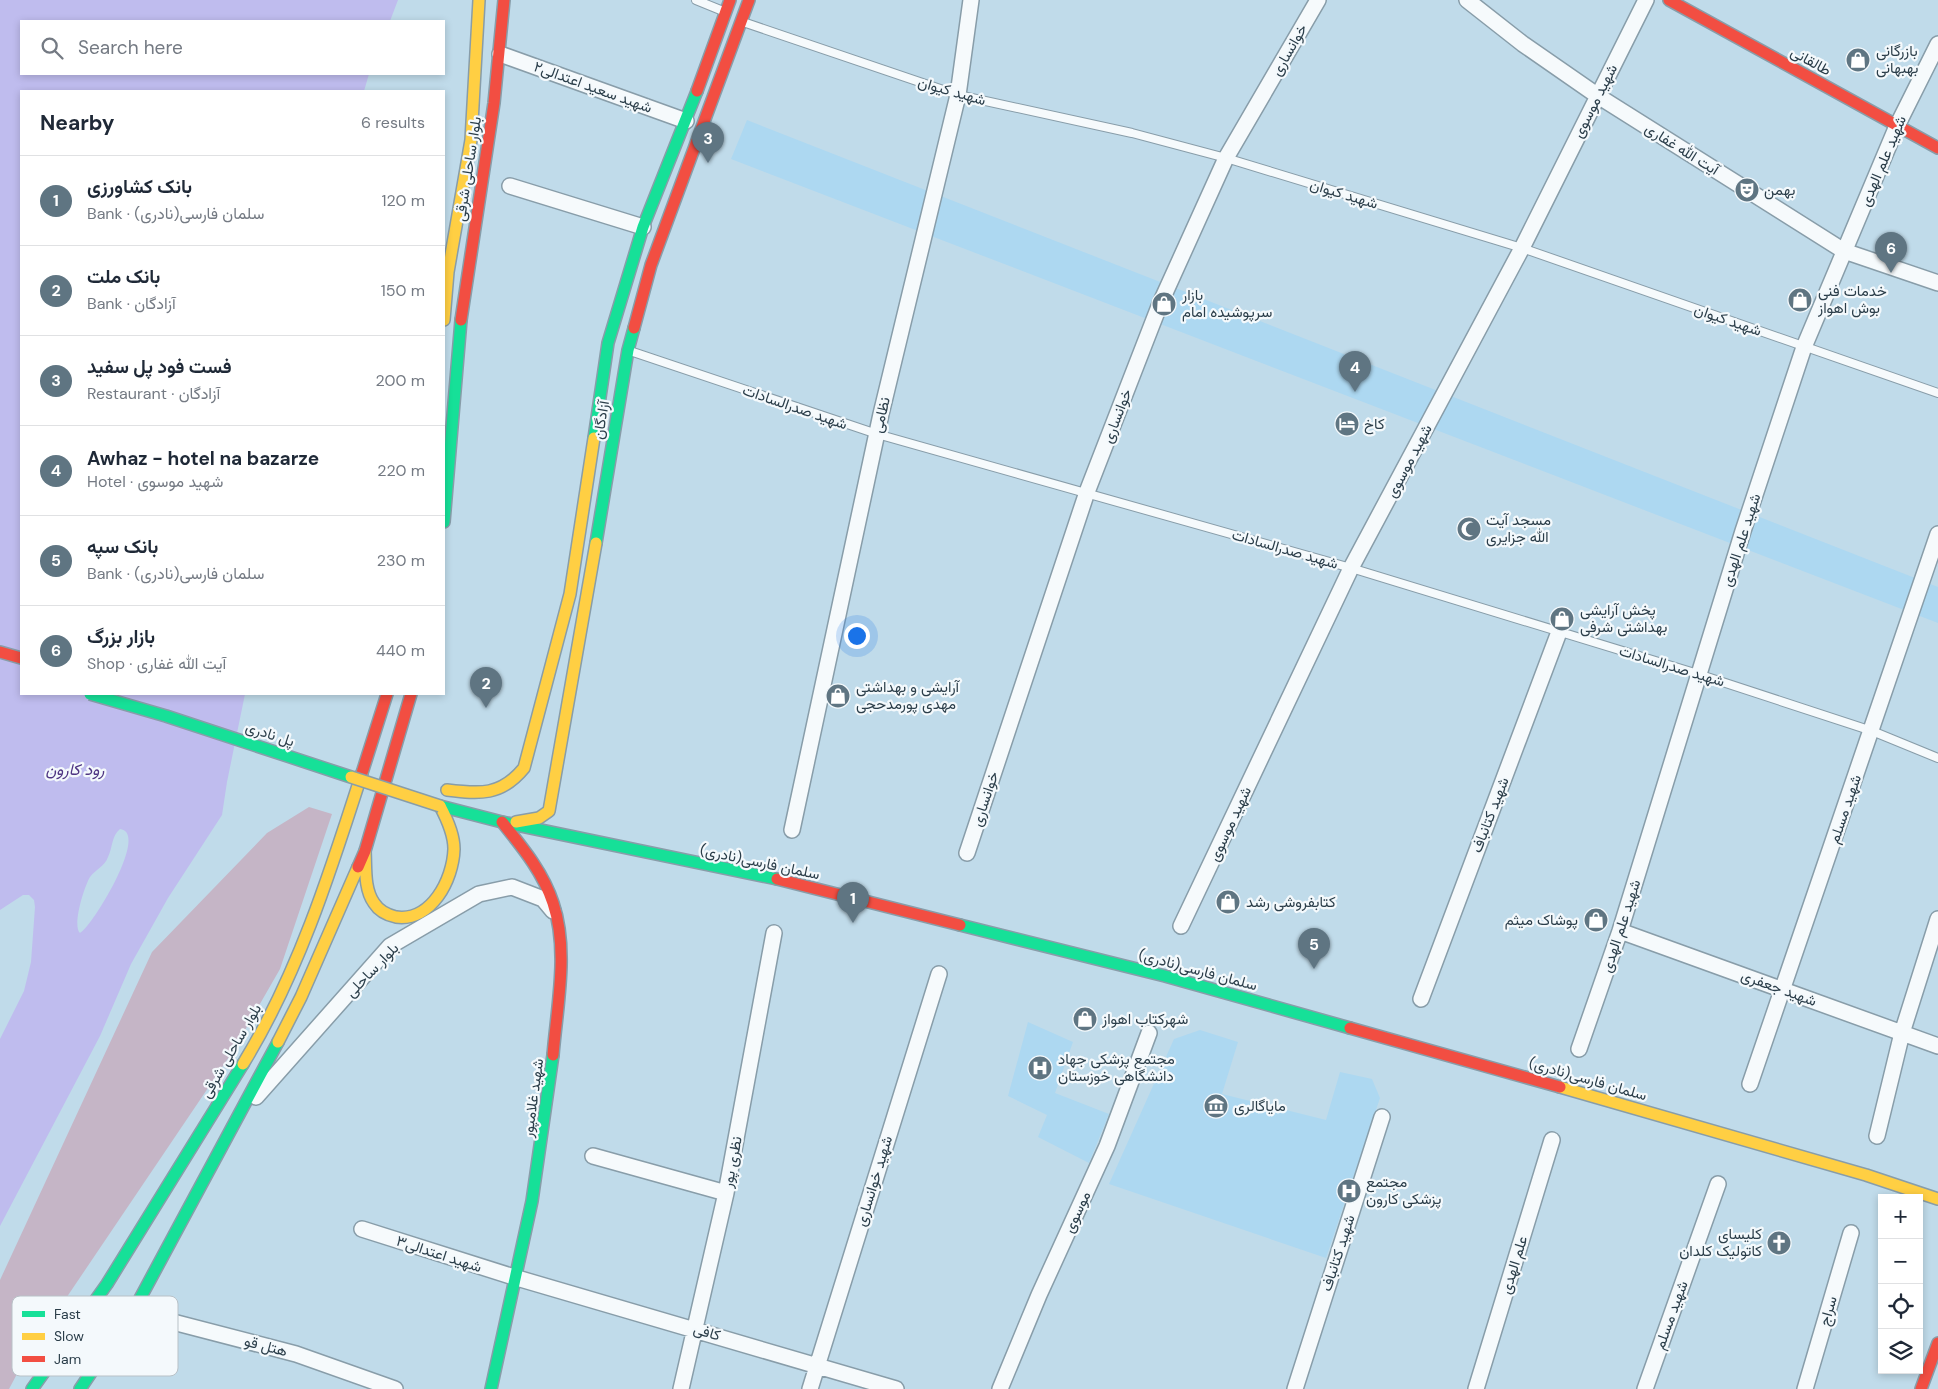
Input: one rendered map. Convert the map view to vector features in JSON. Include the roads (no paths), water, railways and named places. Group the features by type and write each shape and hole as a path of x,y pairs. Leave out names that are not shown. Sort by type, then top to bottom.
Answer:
{"main road":[{"name":"بلوار ساحلی شرقی","path":"445,308 448,272 471,140 479,0"},
{"name":"بلوار ساحلی شرقی","path":"445,511 467,273 489,141 500,54 504,0"},
{"name":"آزادگان","path":"442,788 486,793 514,782 524,768 534,737 570,594 608,343 643,227 686,121 730,0"},
{"name":"آزادگان","path":"502,822 528,821 539,818 548,811 576,665 628,350 651,265 749,0"},
{"name":"طالقانی","path":"1669,0 1938,148"},
{"path":"0,652 20,658"},
{"name":"پل نادری","path":"93,695 166,716 440,806"},
{"name":"بلوار ساحلی شرقی","path":"104,1296 252,1049 288,982 334,860 387,695"},
{"path":"136,1296 243,1110 301,997 365,851 411,695"},
{"path":"352,761 400,775"},
{"name":"سلمان فارسی(نادری)","path":"440,806 502,822 780,880 1165,976 1568,1089 1866,1175 1938,1199"},
{"path":"365,851 372,900 384,914 409,918 422,913 444,887 453,856 450,825 440,806"},
{"name":"شهید غلامپور","path":"491,1389 517,1278 539,1163 554,1050 560,951 557,915 532,859 502,822"},
{"path":"1921,1389 1938,1344"},
{"name":"بلوار ساحلی شرقی","path":"32,1389 42,1376"},
{"path":"80,1389 88,1376"}],"street":[{"name":"نظامی","path":"792,830 877,434 958,95 971,0"},
{"name":"خوانساری","path":"967,854 1087,492 1160,304 1226,158 1318,0"},
{"name":"آیت الله غفاری","path":"1468,0 1523,44 1598,96 1844,251 1938,283"},
{"name":"شهید موسوی","path":"1182,926 1352,568 1522,248 1646,0"},
{"name":"شهید علم الهدی","path":"1580,1049 1620,931 1743,530 1804,347 1897,126 1938,44"},
{"name":"شهید سعید اعتدالی۲","path":"500,54 686,121"},
{"path":"510,186 643,227"},
{"name":"شهید مسلم","path":"1750,1084 1938,534"},
{"name":"شهید کتانباف","path":"1421,999 1560,632"},
{"name":"بلوار ساحلی","path":"243,1110 282,1070 390,946 479,894 512,887 543,900 557,915"},
{"path":"1877,1136 1902,1032 1938,919"},
{"name":"شهید جعفری","path":"1620,931 1938,1046"},
{"name":"نظری پور","path":"681,1389 693,1328 726,1193 774,933"},
{"name":"شهید خوانساری","path":"810,1389 939,974"},
{"name":"موسوی","path":"1000,1389 1039,1295 1107,1146 1149,1032"},
{"name":"شهید کتانباف","path":"1294,1389 1382,1117"},
{"name":"علم الهدی","path":"1476,1389 1552,1140"},
{"path":"593,1156 726,1193"},
{"name":"شهید مسلم","path":"1645,1389 1718,1184"},
{"name":"شهید اعتدالی۳","path":"362,1229 517,1278"},
{"name":"سراج","path":"1805,1389 1851,1233"},
{"name":"کافی","path":"517,1278 896,1389"},
{"name":"هتل قو","path":"178,1323 296,1354 395,1389"}],"lane":[{"path":"696,0 725,12"},
{"name":"شهید کیوان","path":"741,21 958,95 1132,134 1226,158 1522,248 1938,394"},
{"name":"شهید صدرالسادات","path":"628,350 877,434 1352,568 1698,674 1872,731 1938,758"}],"water":[{"name":"رود کارون","path":"0,0 398,0 390,20 20,20 20,75 369,75 364,90 20,90 20,695 245,695 222,815 168,898 131,964 100,1036 0,1226 0,1039 24,991 31,962 35,907 34,900 29,895 23,895 0,910","holes":["120,829 127,834 128,846 124,862 116,880 96,915 80,933 77,923 82,897 92,874 107,860 114,839"]}],"place":[{"name":"بازرگانی بهبهانی","path":"1858,60"},
{"name":"فست فود پل سفید","path":"708,163"},
{"name":"بهمن","path":"1747,190"},
{"name":"بازار بزرگ","path":"1891,273"},
{"name":"خدمات فنی بوش اهواز","path":"1800,300"},
{"name":"بازار سرپوشیده امام","path":"1164,304"},
{"name":"Awhaz - hotel na bazarze","path":"1355,392"},
{"name":"کاخ","path":"1347,424"},
{"name":"مسجد آیت الله جزایری","path":"1469,529"},
{"name":"پخش آرایشی بهداشتی شرفی","path":"1562,619"},
{"name":"آرایشی و بهداشتی مهدی پورمدحجی","path":"838,696"},
{"name":"بانک ملت","path":"486,708"},
{"name":"کتابفروشی رشد","path":"1228,902"},
{"name":"پوشاک میثم","path":"1596,920"},
{"name":"بانک کشاورزی","path":"853,923"},
{"name":"بانک سپه","path":"1314,969"},
{"name":"شهرکتاب اهواز","path":"1085,1019"},
{"name":"مجتمع پزشکی جهاد دانشگاهی خوزستان","path":"1040,1068"},
{"name":"مایاگالری","path":"1216,1106"},
{"name":"مجتمع پزشکی کارون","path":"1349,1191"},
{"name":"کلیسای کاتولیک کلدان","path":"1779,1243"}]}
